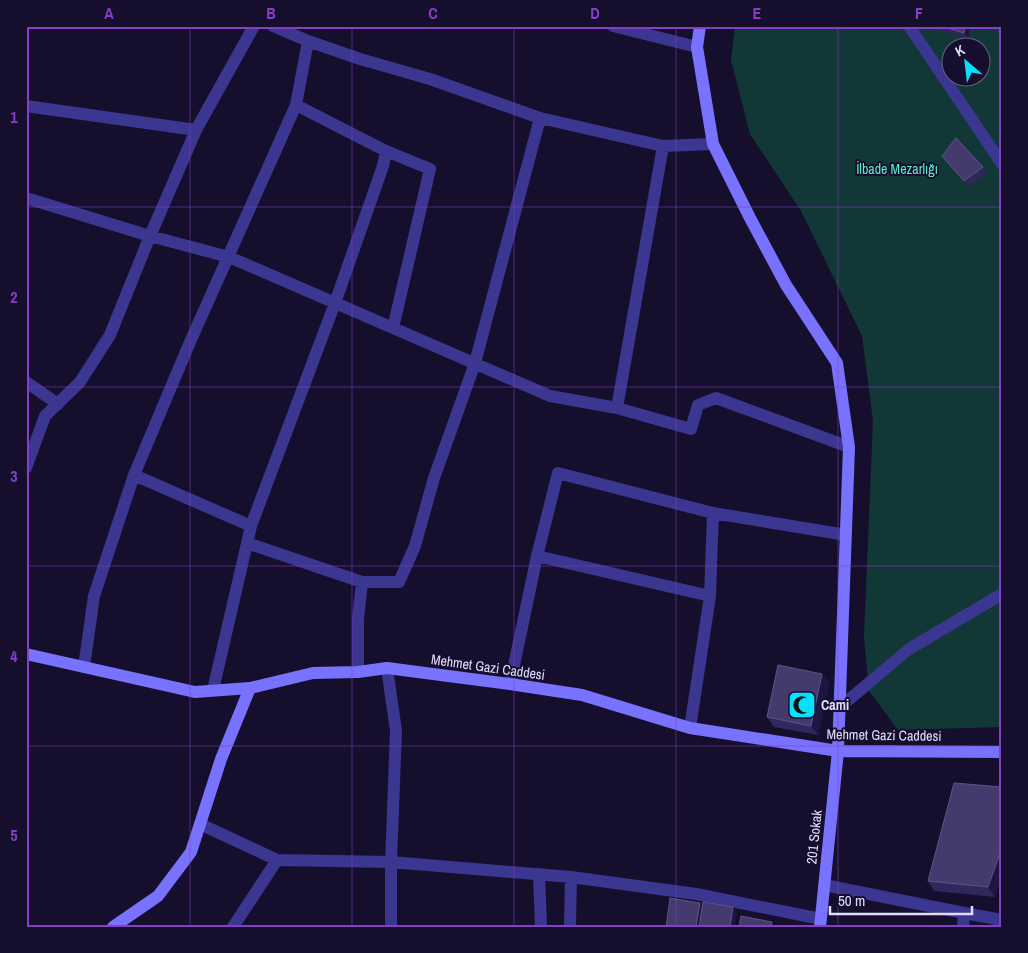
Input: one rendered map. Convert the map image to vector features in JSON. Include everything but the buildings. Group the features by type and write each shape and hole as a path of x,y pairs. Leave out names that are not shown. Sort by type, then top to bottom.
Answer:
{"street":[{"path":"26,468 45,416 80,382 110,335 196,130 254,26"},
{"path":"272,26 360,59 430,79 540,118 663,146 713,144"},
{"path":"612,26 697,47"},
{"name":"201 Sokak","path":"700,26 697,47 713,144 786,285 837,363 849,447 838,751 820,923"},
{"path":"909,26 1002,164"},
{"path":"84,667 94,596 134,475 190,342 296,105 308,41"},
{"path":"296,105 386,151 430,169 393,328"},
{"path":"26,106 196,130"},
{"path":"247,543 362,582 399,582 414,546 434,478 475,363 540,118"},
{"path":"617,408 663,146"},
{"path":"213,690 251,526 335,303 383,166 386,151"},
{"path":"26,198 150,236 229,257 550,396 617,408 691,429 698,405 716,398 849,447"},
{"path":"26,382 58,404"},
{"path":"510,684 537,556 558,473 713,513 846,535"},
{"path":"134,475 251,526"},
{"path":"690,728 710,596 713,513"},
{"path":"537,556 710,596"},
{"path":"358,672 358,619 362,582"},
{"path":"840,708 909,649 1002,594"},
{"name":"Mehmet Gazi Caddesi","path":"26,654 195,692 250,688 313,673 358,672 387,668 582,695 690,728 838,751 1002,752"},
{"path":"387,668 396,731 391,862 391,927"},
{"path":"116,926 158,896 191,852 221,758 250,688"},
{"path":"200,824 277,860 391,862 571,877 696,894 820,923"},
{"path":"233,927 277,860"},
{"path":"539,874 541,927"},
{"path":"570,927 571,877"},
{"path":"824,885 1002,920"},
{"path":"963,927 964,912"}],"green space":[{"name":"İlbade Mezarlığı","path":"735,26 1002,26 1002,727 898,730 869,691 864,636 873,421 862,336 801,211 750,134 731,60"}],"place":[{"name":"Cami","path":"802,705"}]}
